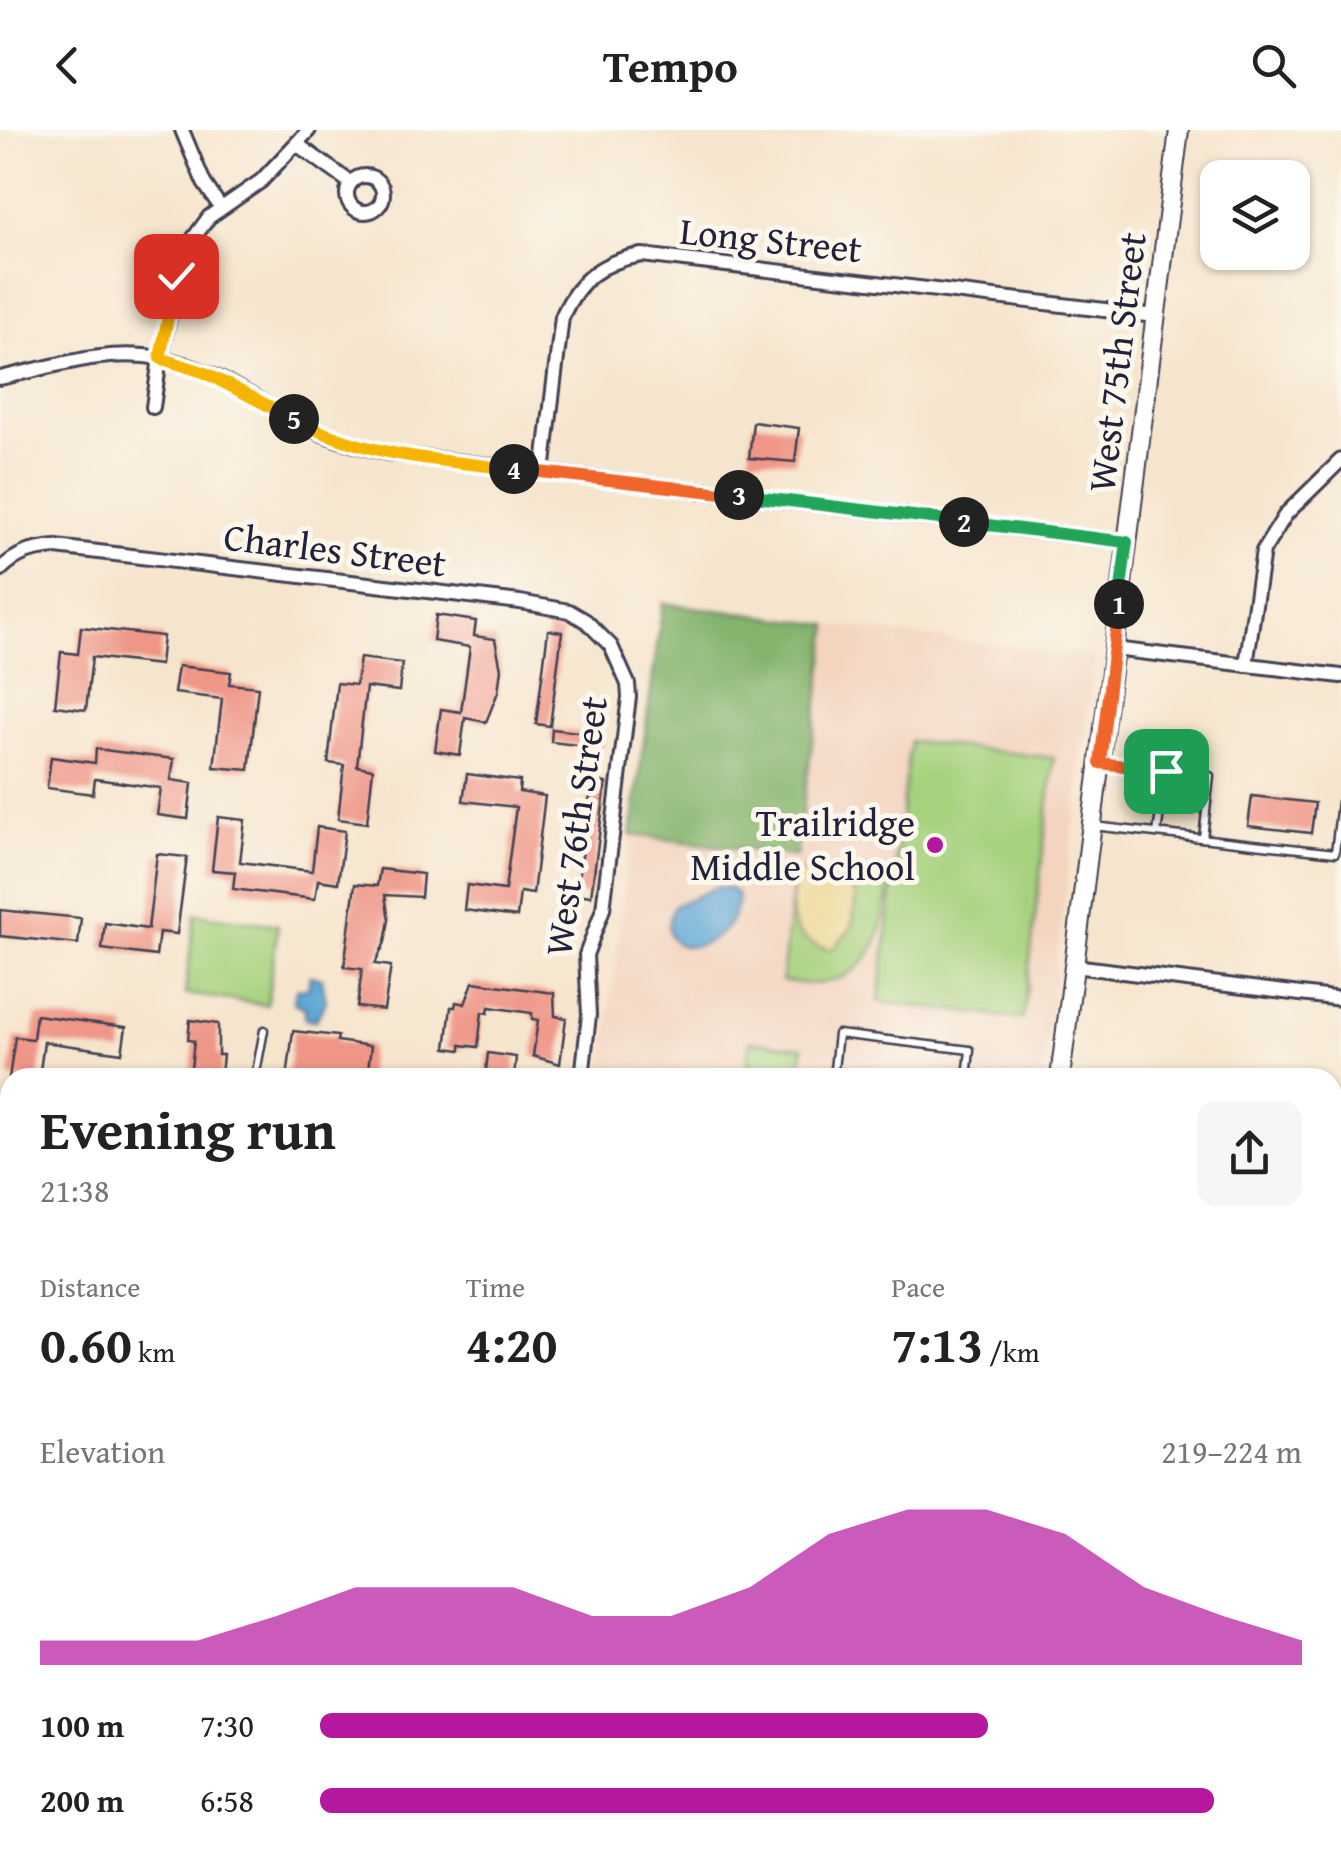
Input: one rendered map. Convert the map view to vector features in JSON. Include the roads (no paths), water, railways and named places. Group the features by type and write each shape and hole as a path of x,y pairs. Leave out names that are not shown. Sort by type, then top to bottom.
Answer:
{"main road":[{"name":"West 75th Street","path":"1061,1068 1178,130"}],"street":[{"path":"182,130 204,183 221,208"},
{"path":"153,407 184,251 195,232 221,208 261,181 309,130"},
{"path":"298,146 351,183"},
{"name":"Long Street","path":"542,472 562,317 583,280 600,267 623,258 642,255 1156,316"},
{"path":"0,378 105,356 160,358 203,372 314,430 355,446 424,459 1127,542"},
{"path":"1246,665 1263,551 1286,514 1341,460"},
{"name":"Charles Street","path":"0,570 14,556 56,547 544,606 569,611 586,621 611,646"},
{"name":"West 76th Street","path":"583,1068 588,1016 586,955 603,909 629,698 628,684 611,646"},
{"path":"1114,649 1341,676"},
{"path":"1074,966 1341,998"}],"lane":[{"path":"1100,763 1210,776 1202,839"},
{"path":"1158,833 1166,771"},
{"path":"1092,826 1334,853 1341,802"},
{"path":"257,1068 264,1030"},
{"path":"833,1068 838,1034 970,1050 968,1068"}],"water":[{"path":"717,887 729,888 738,895 734,915 723,931 709,941 681,945 672,938 669,926 674,906"},
{"path":"310,976 322,978 326,1001 316,1020 305,1019 305,1008 294,1003 296,989 308,988"}],"place":[{"name":"Trailridge Middle School","path":"935,845"}]}
